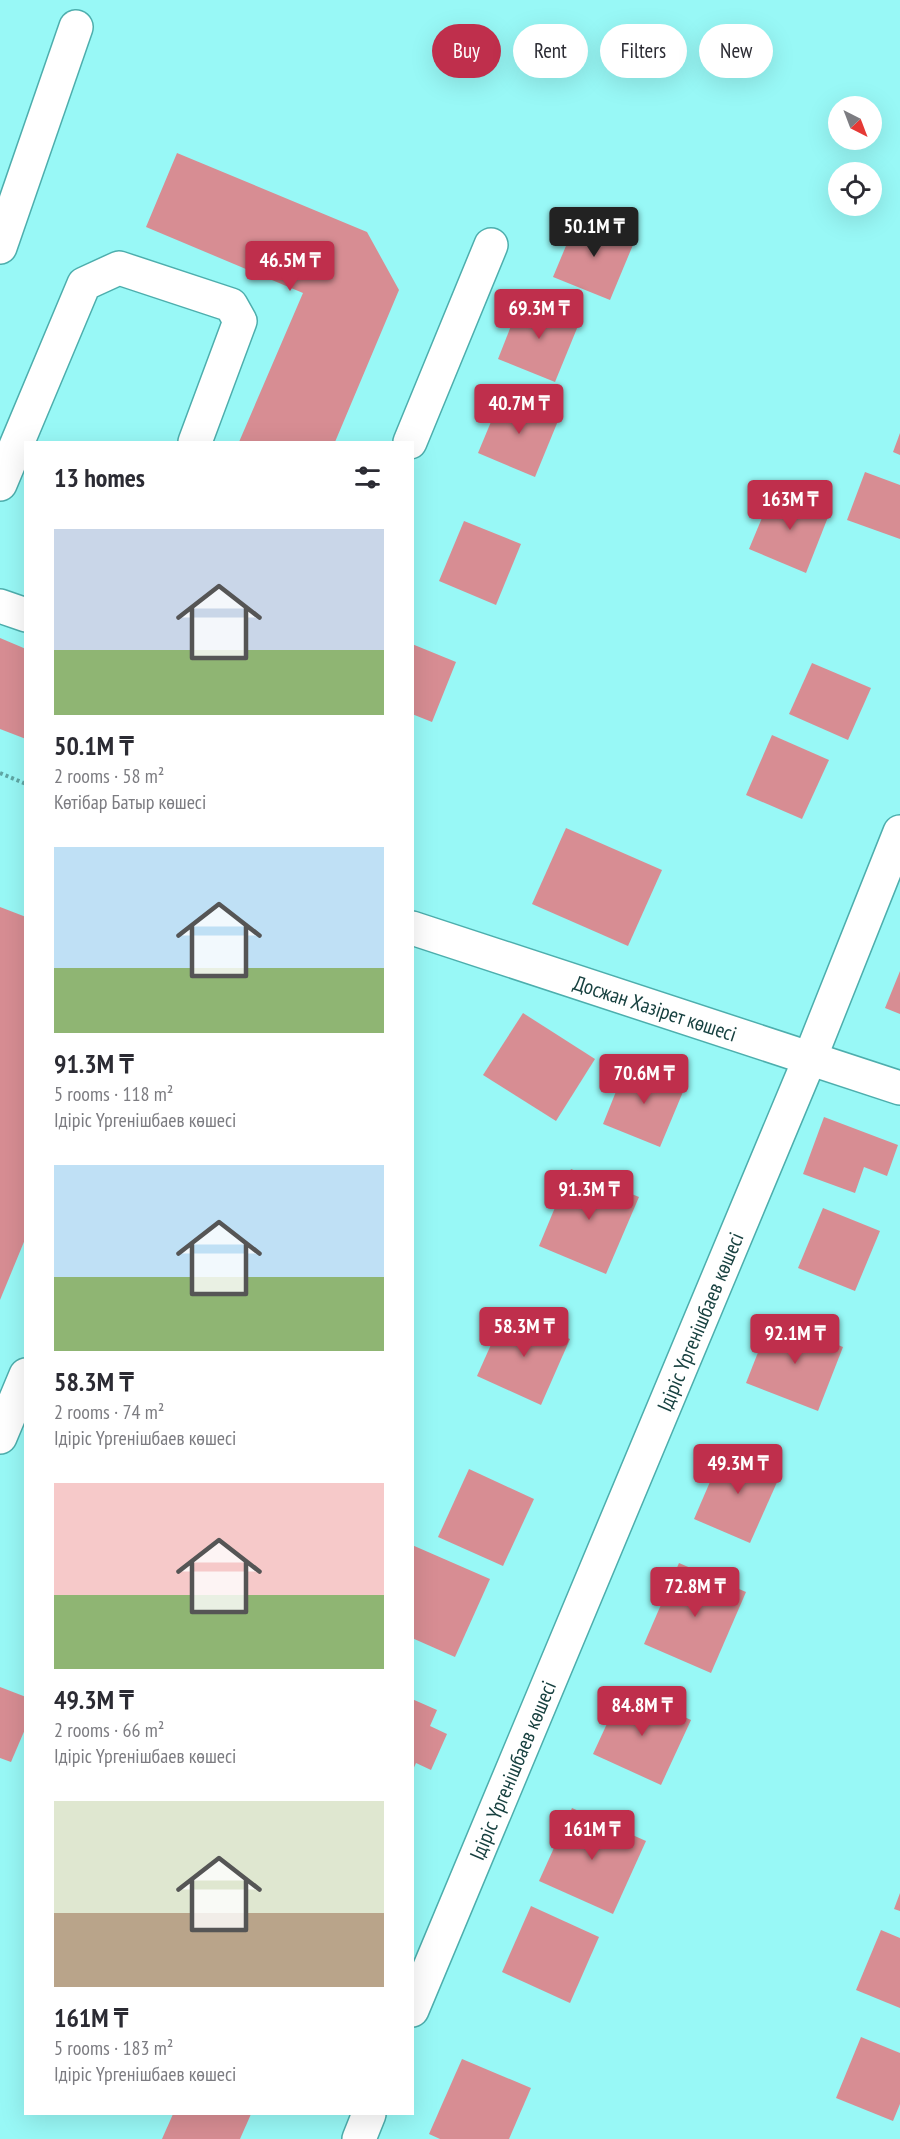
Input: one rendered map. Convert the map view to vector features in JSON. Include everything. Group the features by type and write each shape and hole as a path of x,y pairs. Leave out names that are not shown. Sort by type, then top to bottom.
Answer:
{"street":[{"path":"0,247 76,27"},
{"path":"410,441 491,245"},
{"path":"0,484 84,284 119,268 231,305 240,321 195,441"},
{"path":"0,606 24,614"},
{"name":"Ідіріс Үргенішбаев көшесі","path":"414,2005 810,1058 900,832"},
{"name":"Досжан Хазірет көшесі","path":"414,929 900,1088"},
{"path":"0,1437 24,1380"},
{"path":"359,2139 369,2115"}],"path":[{"path":"0,773 24,783"}],"building":[{"path":"177,153 367,232 399,290 335,441 239,441 303,293 146,227"},
{"path":"578,217 635,240 610,300 553,277"},
{"path":"522,298 580,321 555,382 498,359"},
{"path":"503,393 560,416 535,477 478,453"},
{"path":"900,433 900,455 893,452"},
{"path":"865,472 900,485 900,539 847,520"},
{"path":"774,489 830,512 806,573 749,549"},
{"path":"464,521 521,544 496,605 439,581"},
{"path":"0,638 24,648 24,738 0,729"},
{"path":"414,645 456,662 432,722 414,715"},
{"path":"812,663 871,688 848,740 789,714"},
{"path":"772,735 829,760 802,819 746,795"},
{"path":"566,828 662,870 628,946 532,904"},
{"path":"0,907 24,916 24,1242 0,1300"},
{"path":"900,971 900,1014 885,1008"},
{"path":"523,1013 595,1059 556,1121 483,1075"},
{"path":"627,1064 685,1087 660,1147 603,1124"},
{"path":"824,1117 898,1145 887,1176 864,1167 855,1193 803,1174"},
{"path":"571,1169 639,1197 606,1274 539,1246"},
{"path":"823,1208 880,1231 855,1291 798,1268"},
{"path":"506,1311 570,1339 541,1405 477,1376"},
{"path":"771,1319 843,1347 818,1411 746,1383"},
{"path":"725,1447 782,1471 750,1543 694,1519"},
{"path":"469,1469 534,1499 503,1566 438,1537"},
{"path":"414,1546 490,1579 455,1657 414,1639"},
{"path":"679,1563 746,1592 711,1673 644,1644"},
{"path":"0,1687 24,1696 24,1732 11,1762 0,1758"},
{"path":"623,1689 691,1720 661,1785 593,1754"},
{"path":"414,1700 437,1710 430,1726 447,1734 431,1770 416,1763 414,1768"},
{"path":"572,1808 646,1841 613,1914 539,1881"},
{"path":"900,1893 900,1911 894,1909"},
{"path":"531,1906 599,1937 570,2003 502,1972"},
{"path":"881,1930 900,1938 900,2008 856,1990"},
{"path":"861,2037 900,2053 900,2104 893,2121 836,2098"},
{"path":"462,2059 531,2088 509,2139 440,2139 429,2134"},
{"path":"173,2115 251,2115 240,2139 162,2139"}]}
